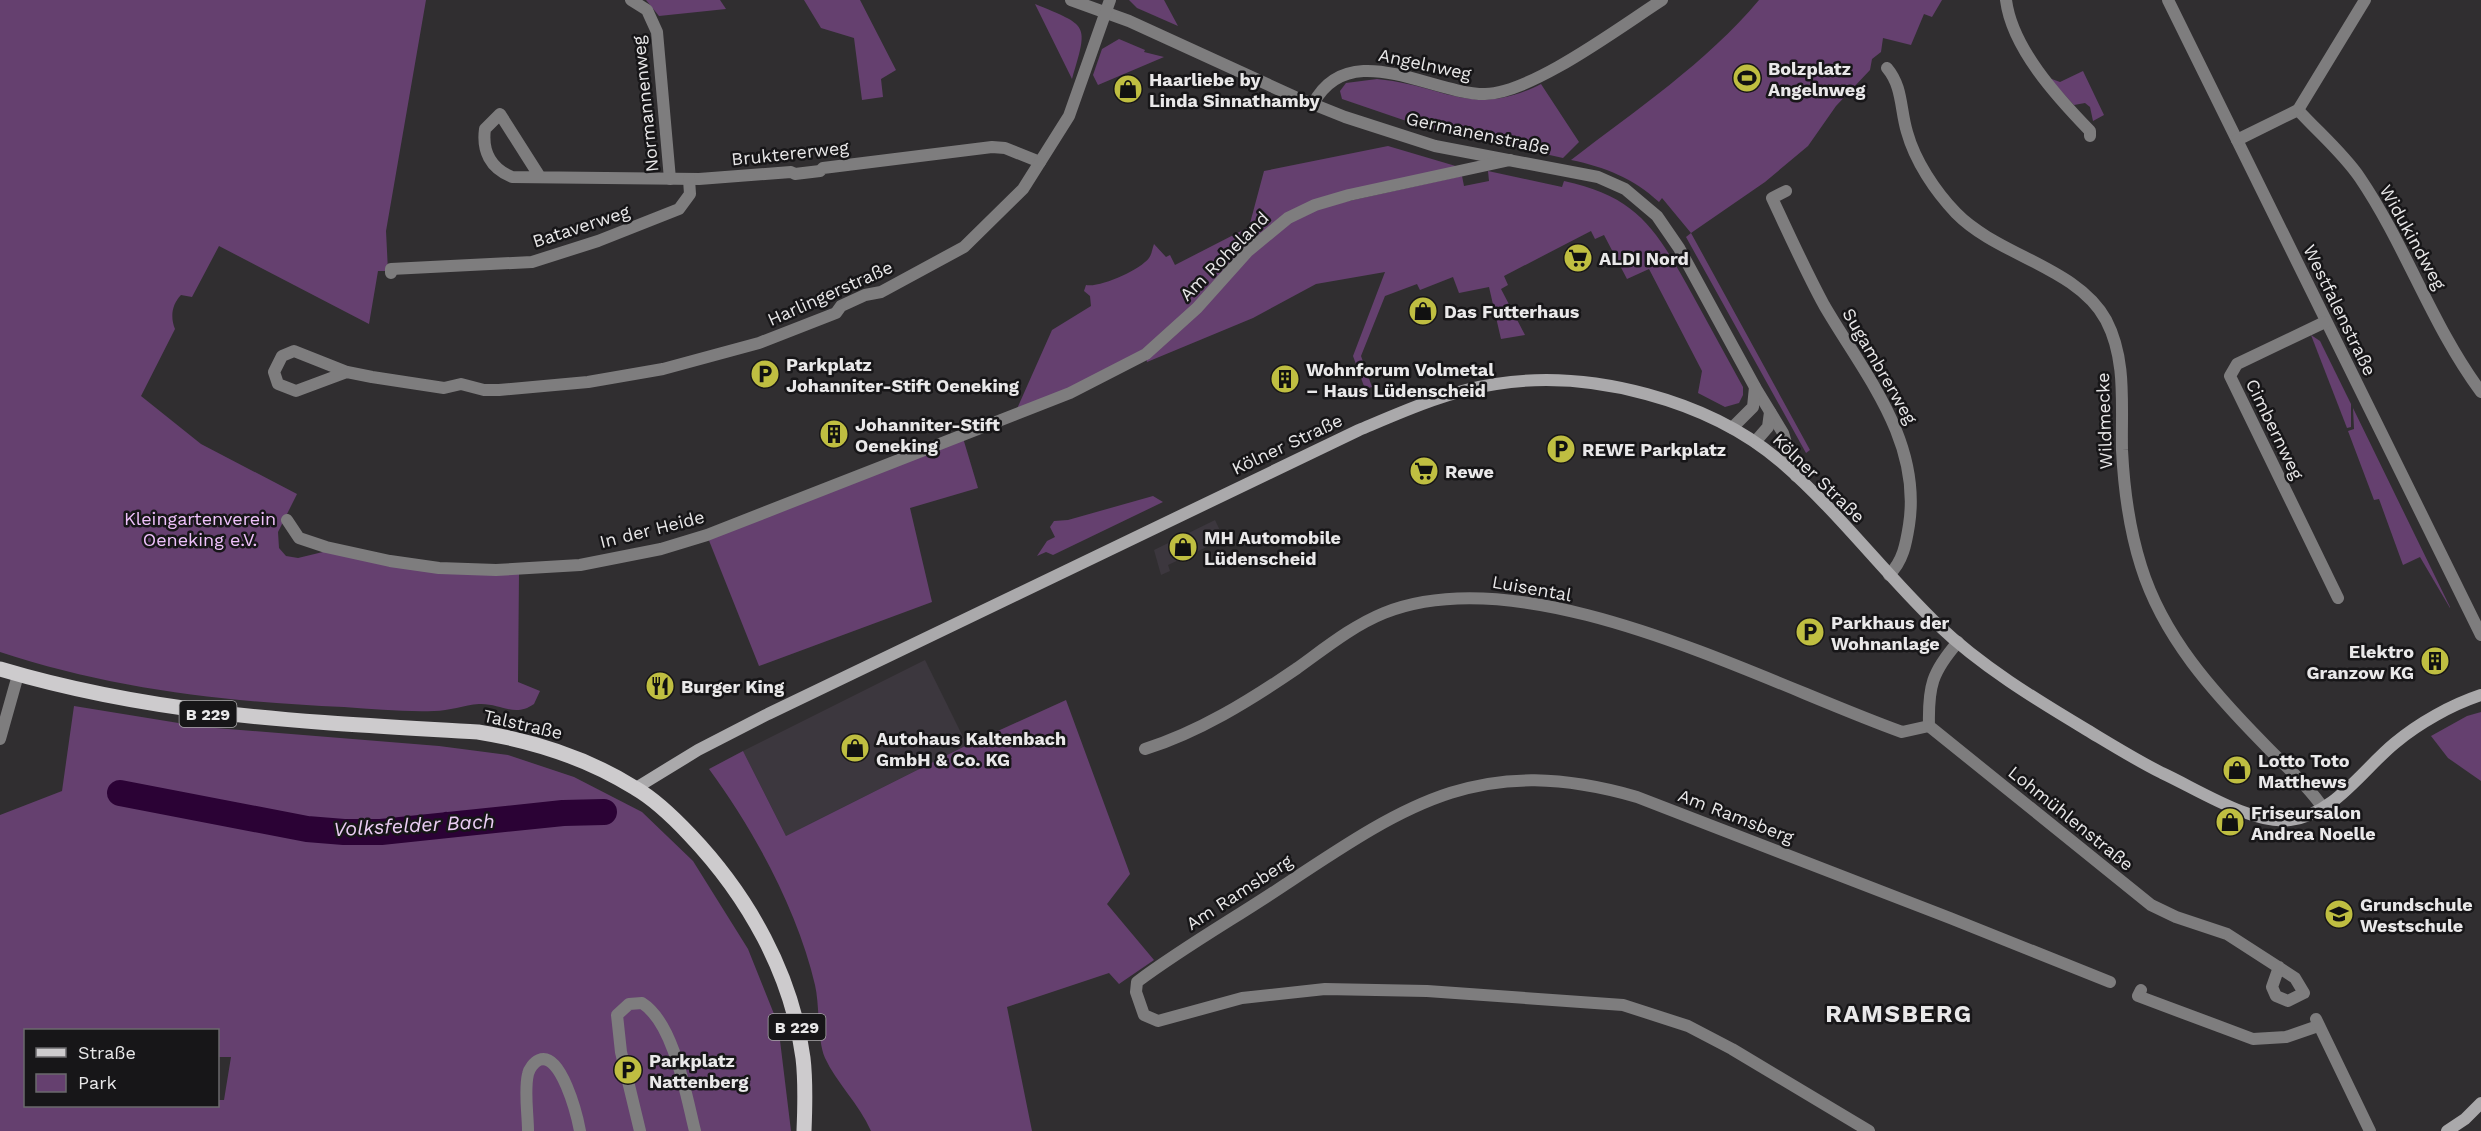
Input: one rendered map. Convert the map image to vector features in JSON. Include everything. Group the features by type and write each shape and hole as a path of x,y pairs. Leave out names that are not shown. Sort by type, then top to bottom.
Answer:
{"main road":[{"name":"Kölner Straße","path":"636,788 698,750 1322,447 1438,398 1511,382 1587,382 1667,402 1732,428 1755,442 1796,476 1889,575 1958,642 2046,706 2148,766 2264,819 2299,818 2323,808 2407,734 2481,695"},
{"name":"Talstraße","path":"0,669 151,706 210,714 478,732 506,736 550,747 636,788 660,805 703,848 743,901 760,928 783,981 796,1023 803,1069 804,1131"},
{"path":"2447,1131 2480,1105"}],"street":[{"name":"Normannenweg","path":"631,0 647,10 657,32 670,179"},
{"name":"Germanenstraße","path":"1071,0 1106,13 1313,104 1435,146 1598,177 1625,189 1649,208 1679,248 1788,445 1796,476"},
{"name":"Harlingerstraße","path":"347,372 296,391 278,384 274,372 282,356 294,351 347,372 444,388 461,384 484,390 530,388 606,379 663,369 759,343 836,313 841,306 874,292 881,292 964,247 1023,189 1069,116 1110,0"},
{"name":"Angelnweg","path":"1313,104 1319,92 1336,79 1363,71 1396,74 1470,93 1500,93 1517,88 1562,64 1662,0"},
{"path":"2006,0 2009,15 2038,70 2061,101 2090,131 2090,136"},
{"name":"Westfalenstraße","path":"2168,0 2325,322 2481,633"},
{"path":"2237,140 2298,110 2365,0"},
{"name":"Wildmecke","path":"1887,68 1898,81 1906,129 1913,149 1945,202 1981,234 2072,284 2091,300 2104,317 2115,340 2120,360 2124,480 2128,514 2142,569 2154,598 2186,656 2206,683 2310,791 2323,808"},
{"name":"Widukindweg","path":"2298,110 2361,179 2381,211 2459,359 2481,392"},
{"name":"Bruktererweg","path":"540,177 500,114 485,129 484,147 489,160 503,173 512,177 689,179 791,172 795,174 820,171 823,168 992,147 1005,148 1040,162"},
{"name":"Am Roheland","path":"1017,413 1092,384 1146,354 1197,309 1268,233 1301,212 1349,195 1510,160"},
{"name":"Bataverweg","path":"391,273 391,269 532,262 567,253 679,209 690,194 689,179"},
{"name":"Sugambrerweg","path":"1786,190 1772,198 1823,302 1894,420 1903,445 1910,481 1910,517 1902,559 1889,575"},
{"name":"Cimbernweg","path":"2325,322 2237,364 2230,375 2338,598"},
{"path":"1732,428 1753,407 1755,387"},
{"path":"1755,442 1768,427 1770,412"},
{"name":"In der Heide","path":"287,520 299,538 390,561 496,570 580,565 651,551 704,536 1017,413"},
{"name":"Luisental","path":"1144,749 1217,718 1243,704 1359,625 1377,616 1428,600 1458,598 1502,598 1604,620 1684,646 1902,732 1929,726"},
{"path":"1929,726 1929,690 1934,674 1958,642"},
{"path":"0,739 18,675"},
{"name":"Lohmühlenstraße","path":"1929,726 2151,905 2176,917 2226,934 2279,967"},
{"name":"Am Ramsberg","path":"1869,1131 1732,1049 1688,1026 1623,1005 1427,991 1324,989 1242,998 1158,1021 1144,1015 1136,992 1137,982 1198,940 1398,813 1446,793 1482,784 1538,780 1591,784 1637,797 1942,914 2110,982"},
{"path":"2140,990 2138,996 2253,1039 2279,1039 2317,1022 2370,1131"},
{"path":"640,1131 621,1052 617,1015 629,1004 642,1003 657,1015 666,1036 675,1058 695,1131"},
{"path":"528,1131 528,1074 533,1064 540,1059 548,1059 555,1063 561,1074 580,1131"}],"shaded area":[{"name":"MH Automobile Lüdenscheid","path":"1215,520 1224,539 1168,565 1170,571 1161,575 1154,550"},
{"name":"Autohaus Kaltenbach GmbH & Co. KG","path":"925,660 967,745 786,836 743,751"}],"green space":[{"name":"Kleingartenverein Oeneking e.V.","path":"0,0 426,0 386,231 388,271 378,271 369,324 219,246 192,297 181,295 176,302 172,315 175,329 141,396 201,444 297,494 278,532 279,548 286,556 298,558 327,551 519,573 518,682 540,691 534,704 520,710 479,704 423,711 256,702 170,691 84,676 0,652"},
{"path":"646,0 720,0 726,9 659,16"},
{"path":"804,0 860,0 896,70 881,79 883,97 862,100 854,38 821,28"},
{"path":"1129,0 1164,0 1178,26 1137,8"},
{"path":"1759,0 1942,0 1932,17 1924,14 1911,45 1883,38 1881,52 1872,59 1870,70 1836,106 1808,146 1765,182 1691,233 1662,198 1659,202 1629,180 1595,166 1571,160 1693,65 1716,45"},
{"path":"1035,4 1066,17 1080,29 1081,47 1072,79"},
{"path":"1119,39 1145,50 1144,52 1164,57 1098,85 1093,75 1102,49"},
{"path":"2083,71 2104,115 2093,121 2090,107 2085,103 2074,105 2049,78 2060,82"},
{"path":"1377,79 1476,99 1496,99 1517,94 1541,84 1579,142 1563,158 1421,126 1342,99 1340,91 1346,83"},
{"path":"1388,146 1459,167 1300,209 1160,338 1111,371 1016,411 1052,330 1091,306 1090,296 1084,291 1086,285 1100,284 1129,273 1149,258 1154,244 1166,257 1170,255 1175,265 1249,227 1264,171"},
{"path":"1488,171 1562,187 1564,181 1590,188 1628,207 1643,220 1668,252 1743,387 1743,395 1739,403 1725,407 1698,393 1702,371 1649,269 1627,279 1604,235 1595,239 1591,231 1504,276 1508,285 1501,289 1525,335 1501,339 1489,287 1459,293 1453,277 1420,290 1417,284 1385,296 1361,356 1372,387 1365,389 1353,356 1385,272 1316,284 1253,318 1147,362 1146,357 1277,230 1317,208 1462,176 1464,186 1489,181"},
{"path":"1691,233 1810,450 1806,453 1686,237"},
{"path":"2311,335 2320,341 2351,404 2351,427 2347,428"},
{"path":"2353,408 2450,608 2420,557 2403,565 2379,499 2374,500 2348,431 2354,429"},
{"path":"963,438 978,488 910,508 932,602 759,666 708,538"},
{"path":"1153,496 1163,502 1053,555 1046,552 1037,556 1047,541 1055,537 1050,527 1054,521 1068,520"},
{"path":"1066,700 1130,874 1107,904 1154,960 1119,984 1109,973 1007,1007 1032,1131 871,1131 835,1076 822,1050 815,985 798,929 786,900 758,845 709,769 743,751 786,836 967,745"},
{"path":"74,706 203,727 439,746 508,755 574,777 642,812 693,861 748,949 778,1024 791,1131 0,1131 0,815 62,791"},
{"path":"2481,712 2481,781 2448,758 2431,736 2467,716"}],"waterway":[{"name":"Volksfelder Bach","path":"120,793 307,829 344,832 381,832 563,813 604,812"},
{"path":"423,828 446,814"}],"place":[{"name":"Bolzplatz Angelnweg","path":"1747,78"},
{"name":"Haarliebe by Linda Sinnathamby","path":"1128,89"},
{"name":"ALDI Nord","path":"1578,258"},
{"name":"Das Futterhaus","path":"1423,311"},
{"name":"Parkplatz Johanniter-Stift Oeneking","path":"765,374"},
{"name":"Wohnforum Volmetal – Haus Lüdenscheid","path":"1285,379"},
{"name":"Johanniter-Stift Oeneking","path":"834,434"},
{"name":"REWE Parkplatz","path":"1561,449"},
{"name":"Rewe","path":"1424,471"},
{"name":"MH Automobile Lüdenscheid","path":"1183,547"},
{"name":"Parkhaus der Wohnanlage","path":"1810,632"},
{"name":"Elektro Granzow KG","path":"2435,661"},
{"name":"Burger King","path":"660,686"},
{"name":"Autohaus Kaltenbach GmbH & Co. KG","path":"855,748"},
{"name":"Lotto Toto Matthews","path":"2237,770"},
{"name":"Friseursalon Andrea Noelle","path":"2230,822"},
{"name":"Grundschule Westschule","path":"2339,914"},
{"name":"Parkplatz Nattenberg","path":"628,1070"}],"district":[{"name":"RAMSBERG","path":"1899,1014"}]}
